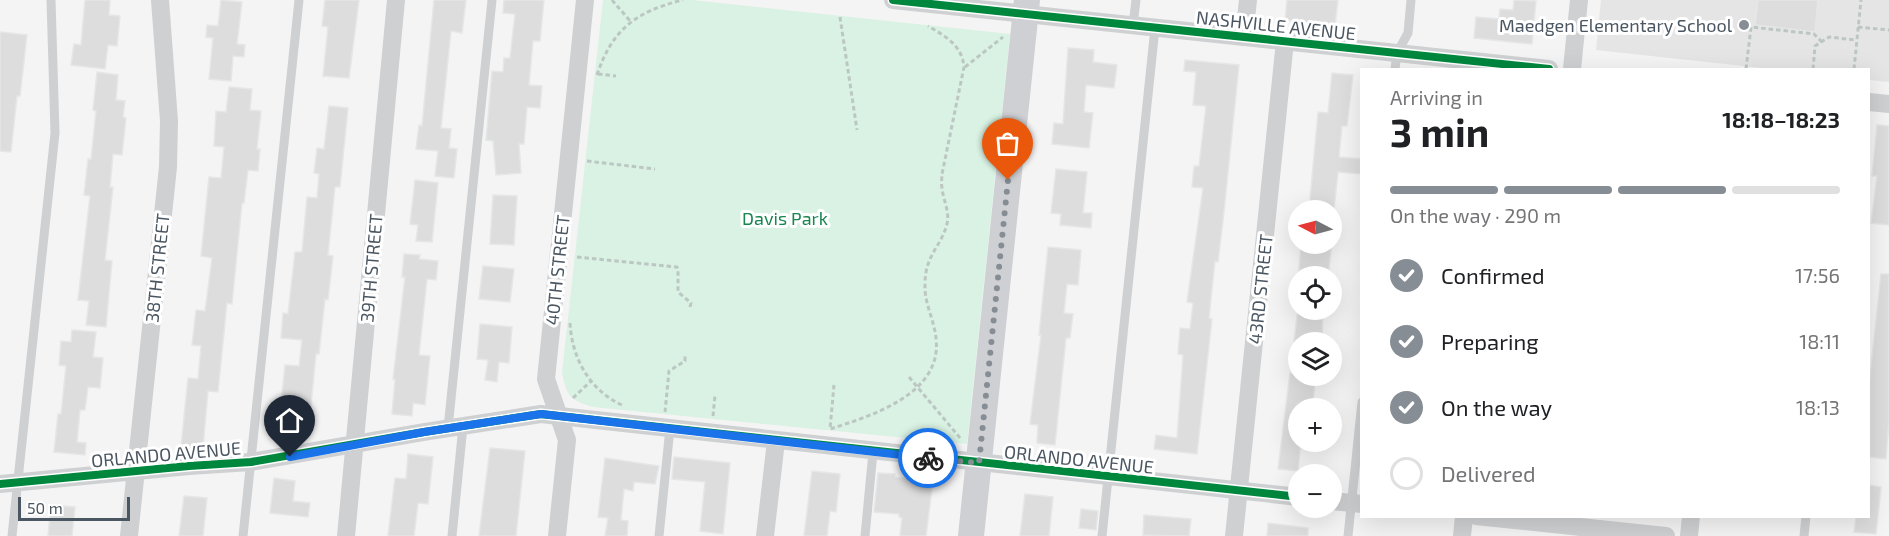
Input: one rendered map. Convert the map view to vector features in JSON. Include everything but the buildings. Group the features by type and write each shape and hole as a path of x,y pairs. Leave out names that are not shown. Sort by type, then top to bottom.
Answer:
{"street":[{"name":"38TH STREET","path":"129,536 168,167 169,121 160,0"},
{"name":"39TH STREET","path":"346,536 396,0"},
{"name":"40TH STREET","path":"557,536 567,440 546,379 585,0"},
{"name":"NASHVILLE AVENUE","path":"893,0 1026,7 1133,25 1285,41 1396,61 1530,68"},
{"path":"1244,37 1248,0"},
{"path":"1572,68 1579,0"},
{"path":"971,536 1026,7"},
{"name":"43RD STREET","path":"1234,536 1285,41"},
{"path":"1870,102 1889,104"},
{"name":"ORLANDO AVENUE","path":"9,483 251,462 541,414 668,421 776,441 1288,496"},
{"path":"765,536 776,441"},
{"path":"1342,502 1357,503"},
{"path":"1462,536 1464,518"},
{"path":"1496,518 1666,536"},
{"path":"1689,536 1691,518"}],"lane":[{"path":"12,536 9,483 55,133 51,0"},
{"path":"243,536 299,0"},
{"path":"452,536 455,427 492,0"},
{"path":"1133,25 1136,0"},
{"path":"1396,61 1408,33 1412,0"},
{"path":"1102,536 1155,27"},
{"path":"659,536 668,421"},
{"path":"1348,536 1357,503 1360,442"},
{"path":"865,536 873,452"},
{"path":"1804,536 1806,518"}],"path":[{"path":"612,0 631,22"},
{"path":"616,76 598,75 610,45 619,33 631,22 658,7 683,0"},
{"path":"1854,68 1861,0"},
{"path":"840,17 857,130"},
{"path":"834,385 830,429 888,406 917,387 929,371 936,351 936,337 925,295 925,274 928,261 946,226 948,216 942,189 942,174 964,67 957,47 928,26"},
{"path":"1746,68 1751,27 1814,34 1822,42"},
{"path":"1858,27 1889,30"},
{"path":"964,67 1006,34"},
{"path":"1812,68 1815,46 1829,37 1857,40"},
{"path":"587,161 655,169"},
{"path":"577,257 677,267 678,292 691,303 690,307"},
{"path":"570,322 574,350 580,366 591,381 615,402 632,409"},
{"path":"668,421 669,371 685,361 686,356"},
{"path":"909,377 964,443"},
{"path":"573,398 591,381"},
{"path":"712,418 715,395"}],"shaded area":[{"name":"Maedgen Elementary School","path":"1601,0 1889,0 1889,82 1870,80 1870,68 1762,68 1596,50"}],"green space":[{"name":"Davis Park","path":"603,0 692,0 1010,34 967,444 593,407 571,396 562,373"}],"cycle path":[{"path":"893,0 1539,68"},
{"path":"0,484 251,462 541,414 1288,496"}],"way so far":[{"path":"928,458 979,463 1008,180"}],"place":[{"name":"Maedgen Elementary School","path":"1744,25"}],"route":[{"path":"290,457 424,432 541,414 928,458"}]}
